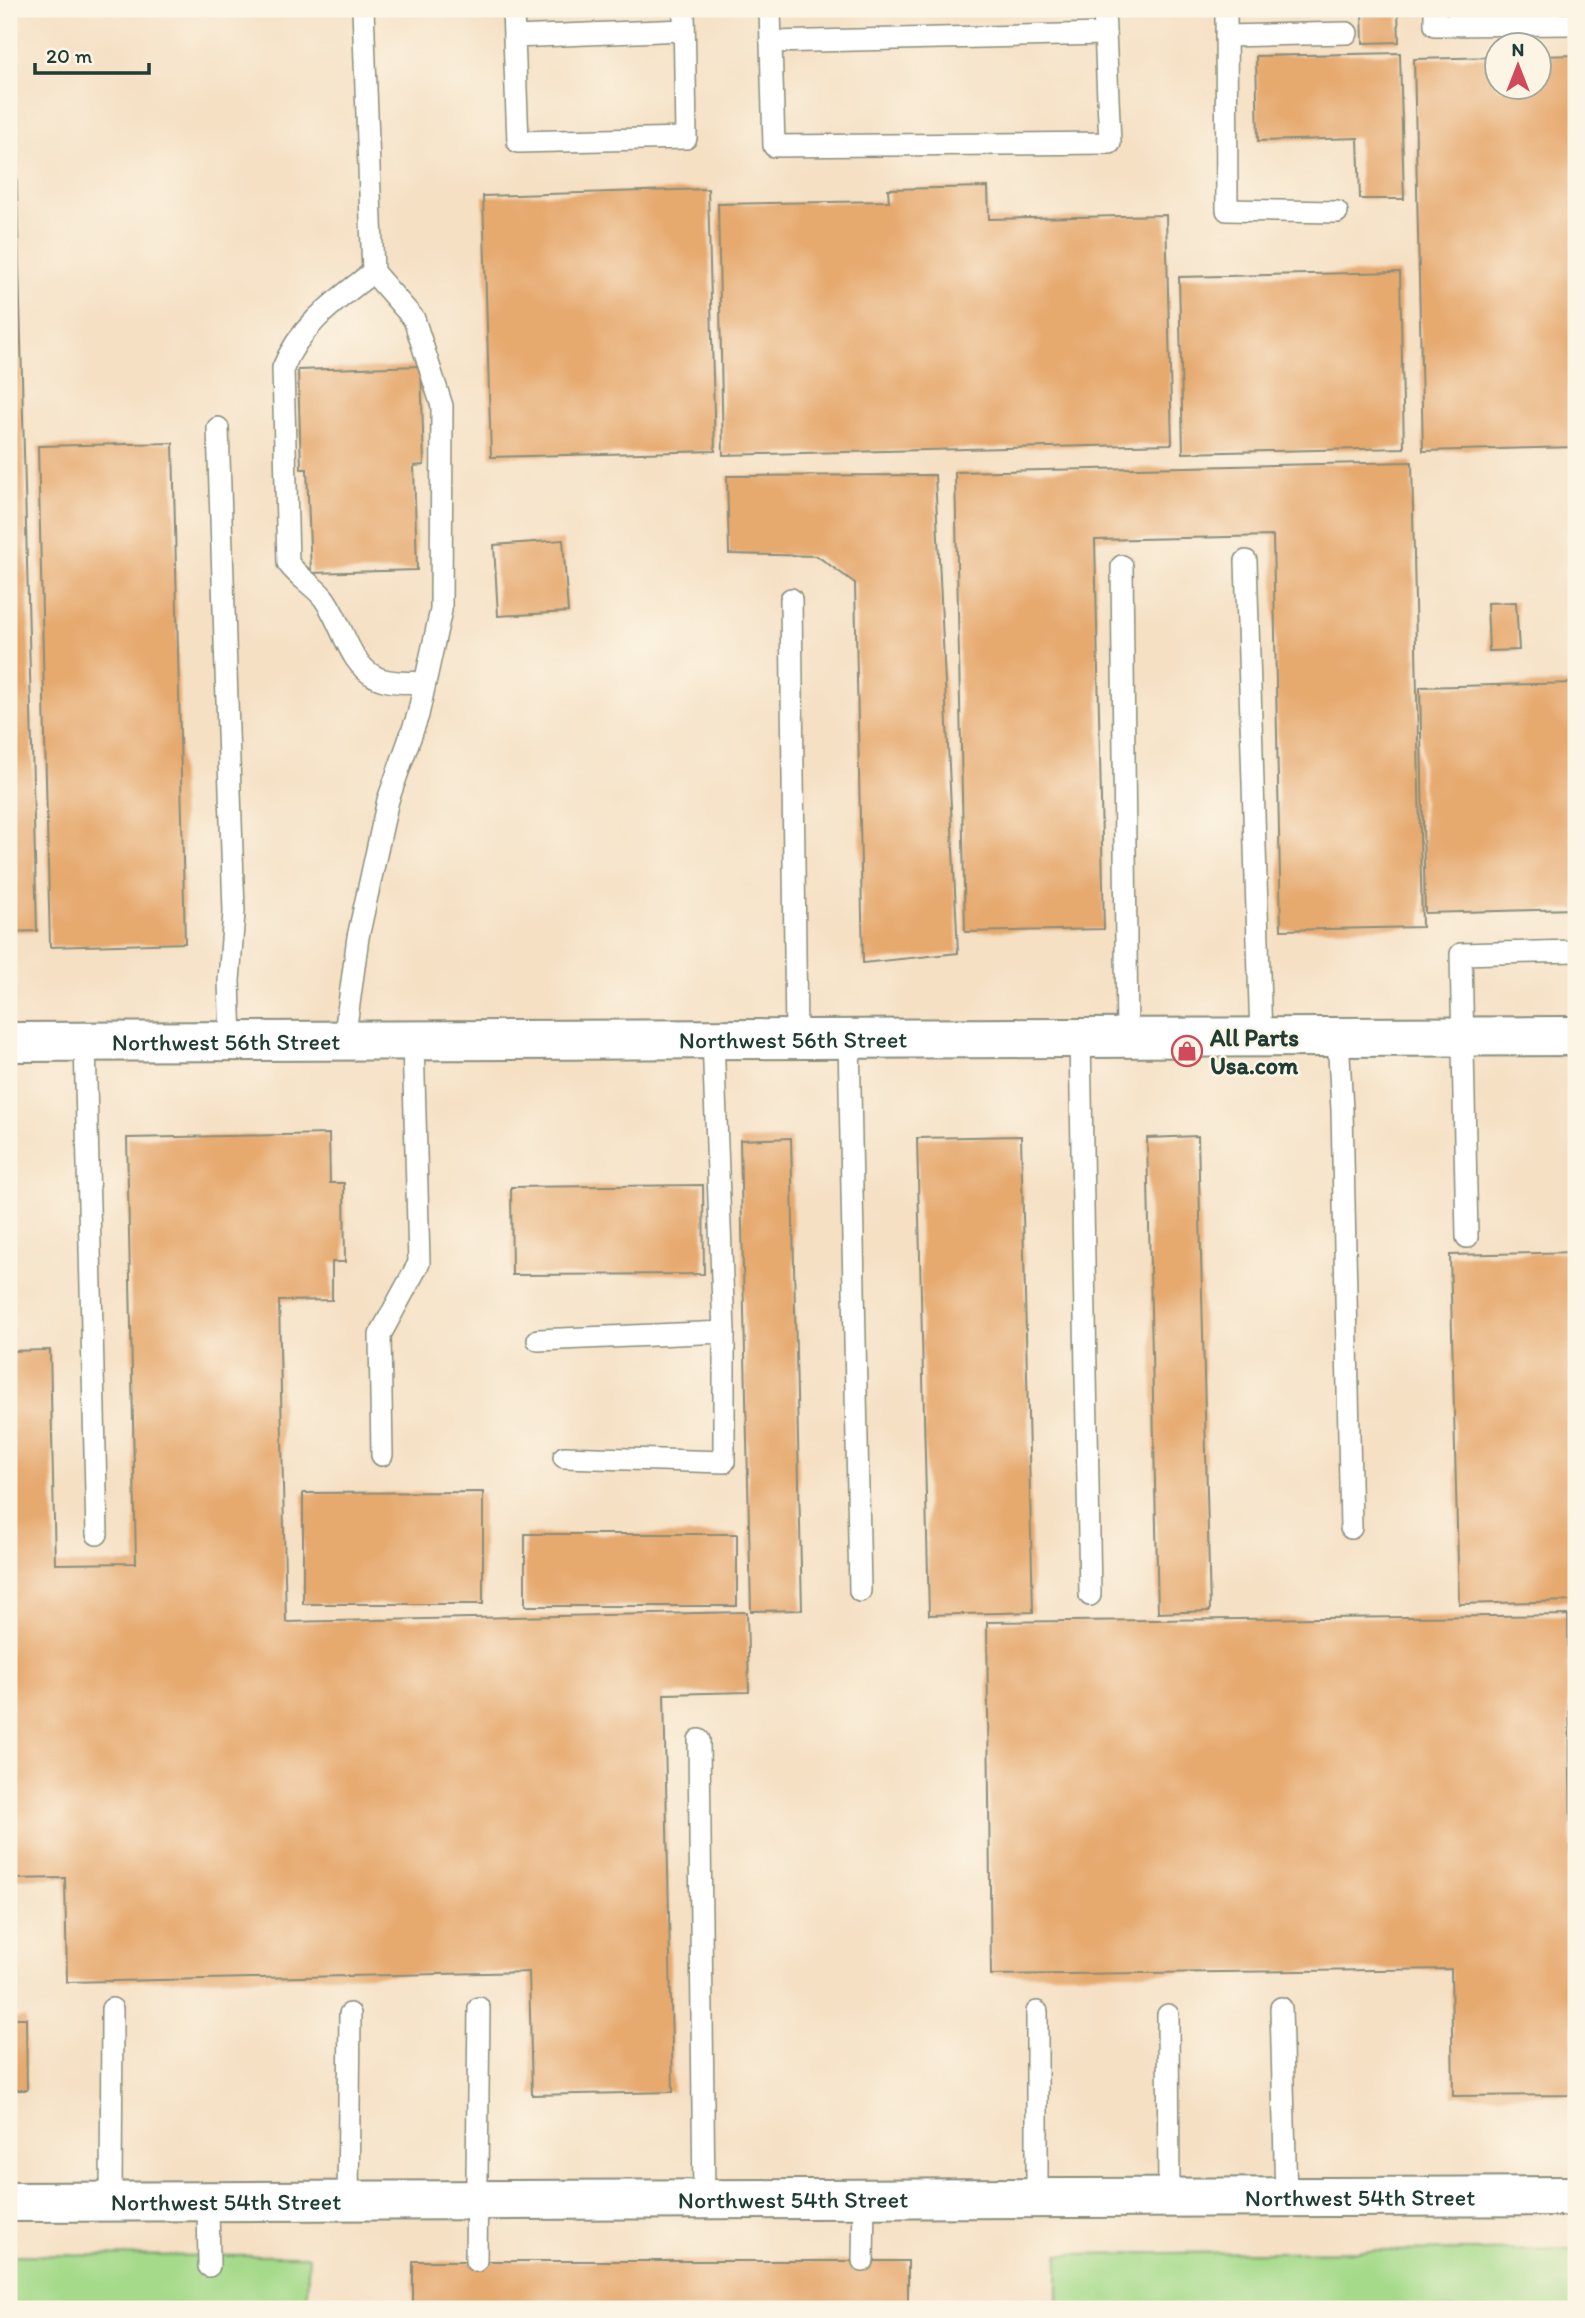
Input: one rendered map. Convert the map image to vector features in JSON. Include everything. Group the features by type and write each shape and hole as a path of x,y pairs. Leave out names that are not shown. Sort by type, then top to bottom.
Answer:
{"street":[{"name":"Northwest 56th Street","path":"9,1042 1576,1036"},
{"name":"Northwest 54th Street","path":"9,2202 1576,2196"}],"lane":[{"path":"344,1041 358,937 388,800 418,715 441,610 442,406 414,319 373,272 363,9"},
{"path":"513,9 518,142 685,138 684,9"},
{"path":"770,9 774,146 1110,144 1104,9"},
{"path":"1226,9 1227,209 1337,212"},
{"path":"1435,9 1435,25 1576,23"},
{"path":"514,37 684,30"},
{"path":"1226,36 1348,33"},
{"path":"771,42 1105,34"},
{"path":"373,272 318,315 291,347 283,368 289,562 296,575 322,596 342,627 360,667 378,679 425,683"},
{"path":"218,428 234,912 229,981 231,1041"},
{"path":"1246,561 1261,1037"},
{"path":"1122,566 1127,1037"},
{"path":"791,599 796,1039"},
{"path":"1467,1237 1461,954 1576,951"},
{"path":"1338,1037 1351,1528"},
{"path":"1080,1038 1090,1595"},
{"path":"564,1457 724,1462 724,1332 713,1039"},
{"path":"849,1039 860,1591"},
{"path":"382,1455 380,1335 419,1263 413,1041"},
{"path":"85,1042 97,1534"},
{"path":"538,1340 724,1332"},
{"path":"699,1740 704,2200"},
{"path":"476,2262 479,2008"},
{"path":"1281,2008 1286,2197"},
{"path":"111,2202 112,2009"},
{"path":"1037,2012 1037,2198"},
{"path":"348,2201 350,2014"},
{"path":"1168,2015 1169,2198"},
{"path":"863,2262 864,2199"},
{"path":"208,2202 209,2266"}],"green space":[{"path":"1576,2249 1576,2309 1058,2309 1058,2254"},
{"path":"9,2255 309,2256 306,2309 9,2309"}],"building":[{"path":"9,9 12,9 37,931 9,932"},
{"path":"1362,9 1398,9 1399,42 1363,43"},
{"path":"1400,53 1404,199 1360,199 1358,138 1258,141 1256,56"},
{"path":"1576,55 1576,447 1423,451 1414,59 1484,57 1484,102 1554,102 1554,56"},
{"path":"988,187 989,219 1166,215 1172,444 723,455 718,204 889,201 888,189"},
{"path":"708,189 715,451 491,457 483,196"},
{"path":"1400,272 1404,448 1183,453 1179,277"},
{"path":"421,366 424,465 414,466 417,570 311,573 307,469 301,469 298,370"},
{"path":"173,443 185,943 50,947 38,446"},
{"path":"1412,462 1422,927 1281,930 1273,536 1095,540 1104,929 965,932 955,472"},
{"path":"935,475 958,953 863,963 855,583 817,556 729,554 727,476"},
{"path":"563,540 568,612 498,616 494,545"},
{"path":"1516,602 1519,650 1489,651 1487,603"},
{"path":"1576,683 1576,909 1425,913 1420,687"},
{"path":"329,1134 330,1183 344,1183 345,1262 332,1262 332,1300 279,1301 286,1622 747,1612 749,1692 664,1694 673,2092 532,2095 529,1972 67,1982 65,1878 9,1879 9,1351 50,1350 55,1564 136,1563 127,1138"},
{"path":"1021,1136 1033,1612 929,1615 917,1138"},
{"path":"1198,1136 1210,1611 1158,1613 1147,1138"},
{"path":"791,1138 802,1610 751,1611 740,1140"},
{"path":"703,1185 704,1274 512,1275 511,1187"},
{"path":"1576,1252 1576,1601 1459,1604 1450,1255"},
{"path":"483,1492 483,1604 303,1604 303,1493"},
{"path":"525,1534 737,1534 737,1606 525,1606"},
{"path":"1568,1615 1574,2095 1453,2096 1451,1969 991,1975 987,1622"},
{"path":"9,2018 26,2018 27,2090 9,2090"},
{"path":"413,2261 908,2261 908,2309 413,2309"}],"place":[{"name":"All Parts Usa.com","path":"1187,1051"}]}
